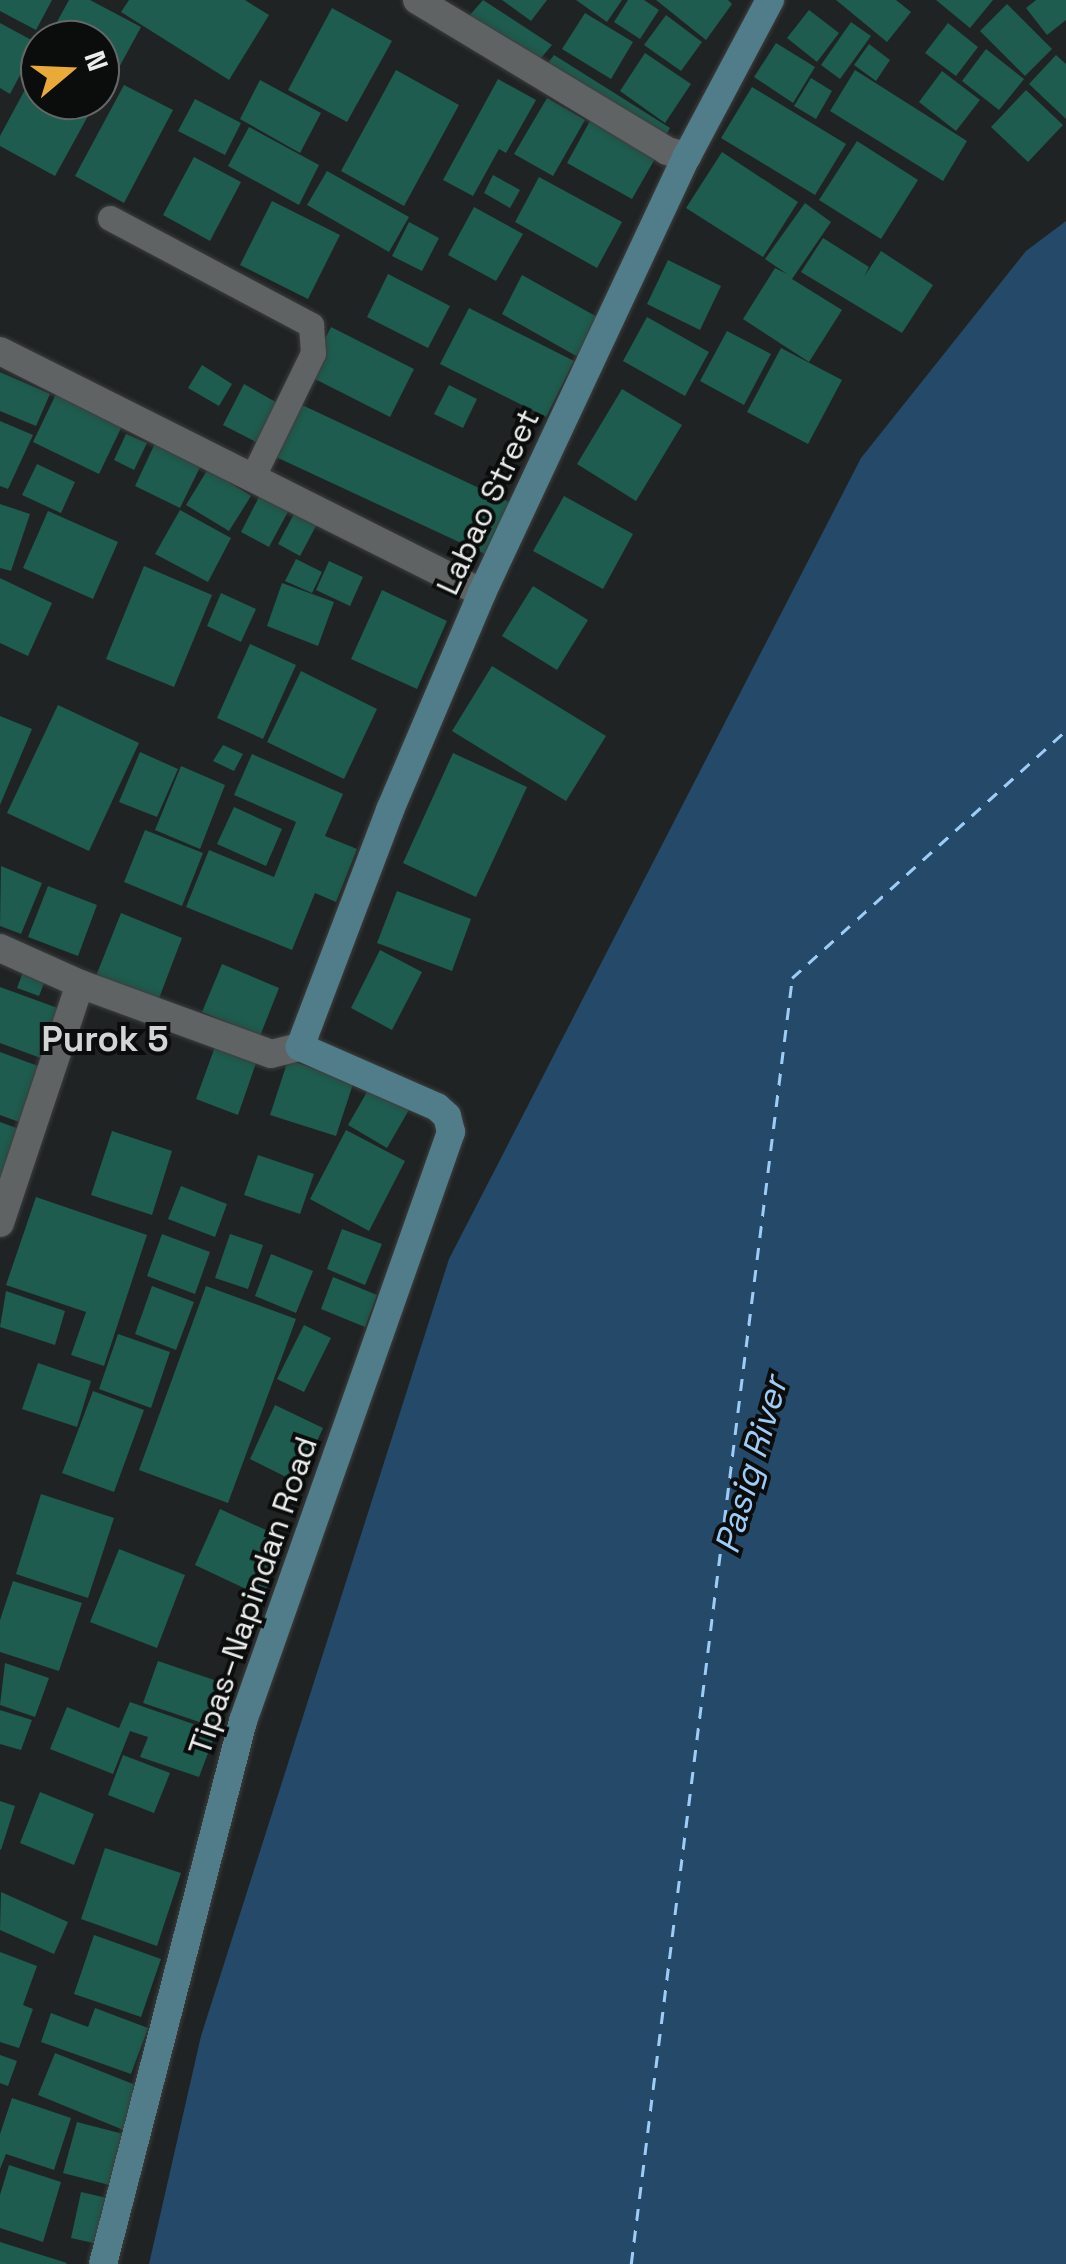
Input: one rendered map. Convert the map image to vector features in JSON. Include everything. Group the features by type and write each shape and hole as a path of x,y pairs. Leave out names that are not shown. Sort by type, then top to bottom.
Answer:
{"main road":[{"name":"Labao Street","path":"300,1047 390,810 482,593 687,156 770,0"},
{"name":"Tipas–Napindan Road","path":"103,2264 244,1721 451,1132 448,1116 437,1107 300,1047"}],"street":[{"path":"417,0 667,151 687,156"},
{"path":"0,351 482,593"},
{"path":"0,948 80,984 271,1054 300,1047"},
{"path":"0,1223 80,984"}],"lane":[{"path":"110,218 310,325 314,353 252,478"}],"water":[{"name":"Pasig River","path":"1066,221 1066,2264 149,2264 201,2036 449,1259 861,458 1026,251"}],"building":[{"path":"0,0 52,0 41,20 20,22 0,11"},
{"path":"69,0 90,0 141,27 120,66 120,20 58,20"},
{"path":"129,0 245,0 269,15 229,80 121,12"},
{"path":"483,0 552,45 536,64 469,16"},
{"path":"502,0 547,0 531,21"},
{"path":"576,0 622,0 607,22"},
{"path":"628,0 644,0 659,10 640,39 614,22"},
{"path":"656,0 728,0 732,4 706,40"},
{"path":"836,0 896,0 911,12 887,42"},
{"path":"936,0 993,0 970,28"},
{"path":"1036,0 1066,0 1066,20 1047,35 1026,8"},
{"path":"1007,4 1052,49 1025,76 980,31"},
{"path":"332,8 392,41 347,122 288,90"},
{"path":"809,10 839,33 817,62 787,38"},
{"path":"585,13 633,42 611,79 562,49"},
{"path":"666,15 702,42 681,71 644,45"},
{"path":"851,22 871,36 840,79 821,65"},
{"path":"0,23 20,34 20,75 10,94 0,88"},
{"path":"948,23 978,47 956,76 925,53"},
{"path":"776,43 815,67 793,103 754,77"},
{"path":"869,44 890,60 876,81 854,65"},
{"path":"986,49 1024,79 999,110 962,81"},
{"path":"645,53 691,84 665,123 620,91"},
{"path":"554,55 670,128 662,142 545,67"},
{"path":"1056,55 1066,64 1066,119 1029,84"},
{"path":"396,70 459,105 404,206 341,171"},
{"path":"855,70 967,141 943,181 830,111"},
{"path":"942,71 980,100 956,131 919,102"},
{"path":"811,78 832,91 816,119 794,106"},
{"path":"498,79 536,100 506,153 499,149 473,196 443,180"},
{"path":"260,80 321,113 300,153 240,119"},
{"path":"124,85 173,110 124,203 75,176 105,120 120,120 120,92"},
{"path":"752,87 846,144 815,195 721,138"},
{"path":"1026,90 1063,125 1028,162 991,127"},
{"path":"547,98 585,120 553,176 514,154"},
{"path":"20,99 20,120 86,120 55,176 0,146 0,136"},
{"path":"195,99 241,123 225,155 178,131"},
{"path":"590,121 656,157 632,199 567,163"},
{"path":"249,127 319,165 299,205 228,166"},
{"path":"857,141 918,180 881,239 819,200"},
{"path":"722,152 798,202 763,257 686,208"},
{"path":"194,157 241,182 210,241 163,215"},
{"path":"327,171 409,217 389,252 307,205"},
{"path":"493,175 520,190 510,208 484,193"},
{"path":"539,177 622,222 597,268 515,222"},
{"path":"272,201 340,235 308,299 240,265"},
{"path":"805,203 831,222 792,279 842,310 809,362 743,319 775,268 787,274 765,259"},
{"path":"474,207 523,234 496,281 448,255"},
{"path":"409,222 439,238 422,271 392,256"},
{"path":"823,238 869,267 864,277 881,251 933,285 902,333 801,272"},
{"path":"668,260 721,286 700,330 647,304"},
{"path":"388,274 450,306 428,348 367,317"},
{"path":"522,275 599,318 578,357 502,314"},
{"path":"469,308 574,361 546,417 440,364"},
{"path":"647,317 709,352 685,396 623,361"},
{"path":"331,327 414,369 390,417 307,375"},
{"path":"727,331 771,354 744,405 700,381"},
{"path":"781,348 842,380 808,444 747,412"},
{"path":"202,365 232,384 219,406 188,388"},
{"path":"0,372 50,394 36,426 0,411"},
{"path":"244,384 281,405 260,444 223,425"},
{"path":"449,385 477,399 463,428 434,414"},
{"path":"622,389 682,425 636,501 577,464"},
{"path":"56,394 122,426 99,474 33,442"},
{"path":"300,404 511,503 487,555 276,457"},
{"path":"0,421 33,435 8,489 0,486"},
{"path":"126,434 147,443 134,470 114,460"},
{"path":"158,437 204,459 180,508 135,486"},
{"path":"37,464 75,482 61,513 22,495"},
{"path":"208,469 251,496 229,531 186,505"},
{"path":"261,493 290,508 269,547 241,532"},
{"path":"564,496 633,534 603,589 533,551"},
{"path":"0,504 30,514 11,571 0,568"},
{"path":"180,510 231,538 208,582 155,554"},
{"path":"48,511 118,542 93,599 23,568"},
{"path":"295,512 317,524 300,556 278,544"},
{"path":"296,559 322,572 312,593 285,581"},
{"path":"329,561 363,577 350,606 316,590"},
{"path":"144,566 212,595 174,687 106,659"},
{"path":"0,578 52,603 28,656 0,643"},
{"path":"282,583 334,602 318,646 267,626"},
{"path":"533,586 588,620 557,670 502,636"},
{"path":"382,590 447,621 417,689 351,659"},
{"path":"221,593 256,609 241,642 207,626"},
{"path":"250,644 296,665 263,739 217,718"},
{"path":"492,666 606,736 566,801 452,731"},
{"path":"301,671 377,709 344,779 267,742"},
{"path":"58,705 139,743 89,851 7,813"},
{"path":"0,716 32,729 0,805"},
{"path":"223,745 243,754 234,771 213,761"},
{"path":"140,752 178,769 157,817 119,802"},
{"path":"453,753 527,787 476,897 403,863"},
{"path":"252,754 343,794 325,836 357,849 336,902 315,893 292,950 186,907 209,850 274,877 296,822 234,795"},
{"path":"181,766 225,785 200,849 155,830"},
{"path":"234,807 282,829 266,866 217,844"},
{"path":"145,830 203,853 182,906 124,882"},
{"path":"1,866 42,883 21,934 0,926"},
{"path":"48,886 97,905 78,956 28,937"},
{"path":"397,891 471,919 452,971 377,943"},
{"path":"121,913 182,938 158,1001 96,976"},
{"path":"380,950 422,972 392,1030 351,1008"},
{"path":"26,964 48,973 39,996 17,988"},
{"path":"222,964 279,988 260,1036 202,1012"},
{"path":"0,987 63,1010 46,1060 0,1043"},
{"path":"216,1044 257,1060 238,1115 196,1099"},
{"path":"0,1052 49,1070 30,1126 0,1115"},
{"path":"288,1060 354,1081 336,1136 270,1115"},
{"path":"371,1085 410,1108 387,1148 348,1125"},
{"path":"0,1122 22,1130 0,1191"},
{"path":"346,1130 405,1161 369,1231 310,1199"},
{"path":"112,1131 172,1151 152,1215 91,1195"},
{"path":"258,1155 314,1174 300,1214 244,1195"},
{"path":"181,1186 227,1204 215,1237 168,1219"},
{"path":"36,1197 147,1235 104,1366 71,1355 86,1312 6,1285"},
{"path":"342,1229 382,1244 365,1285 327,1269"},
{"path":"162,1234 210,1252 195,1294 147,1276"},
{"path":"230,1234 263,1245 248,1289 215,1278"},
{"path":"271,1254 313,1271 296,1313 255,1296"},
{"path":"333,1277 377,1295 365,1327 321,1309"},
{"path":"152,1286 194,1302 176,1350 135,1334"},
{"path":"206,1286 296,1319 228,1503 139,1470"},
{"path":"6,1291 65,1311 55,1345 0,1327"},
{"path":"304,1325 331,1338 304,1392 277,1379"},
{"path":"118,1334 170,1352 151,1408 99,1389"},
{"path":"38,1363 91,1381 77,1427 22,1409"},
{"path":"93,1391 144,1410 114,1492 62,1473"},
{"path":"275,1405 323,1428 298,1483 250,1459"},
{"path":"41,1494 114,1518 88,1598 16,1574"},
{"path":"220,1509 288,1540 263,1597 195,1565"},
{"path":"119,1549 185,1575 157,1648 90,1622"},
{"path":"13,1581 82,1603 59,1671 0,1652 0,1620"},
{"path":"158,1661 232,1686 217,1728 143,1703"},
{"path":"5,1663 49,1678 35,1717 0,1705"},
{"path":"130,1702 216,1732 199,1777 140,1757 148,1737 130,1731 113,1774 50,1749 67,1707 119,1728"},
{"path":"0,1710 32,1720 21,1750 0,1744"},
{"path":"123,1755 170,1773 154,1813 108,1795"},
{"path":"40,1792 94,1814 74,1865 20,1843"},
{"path":"0,1801 15,1806 1,1850 0,1849"},
{"path":"105,1848 181,1873 157,1946 81,1919"},
{"path":"1,1892 68,1922 54,1954 0,1930"},
{"path":"94,1935 161,1959 141,2017 74,1994"},
{"path":"0,1952 37,1966 23,2005 33,2009 19,2048 0,2042"},
{"path":"95,2008 148,2028 131,2074 41,2042 51,2013 88,2027"},
{"path":"55,2053 143,2088 126,2131 38,2095"},
{"path":"0,2055 17,2061 8,2086 0,2083"},
{"path":"12,2098 71,2118 54,2170 6,2154 0,2169 0,2134"},
{"path":"77,2122 131,2136 117,2187 63,2173"},
{"path":"9,2165 61,2182 43,2242 0,2228 0,2195"},
{"path":"81,2192 107,2198 98,2244 71,2238"},
{"path":"0,2242 67,2263 0,2264"}],"ferry route":[{"path":"631,2264 792,978 1066,730"}],"district":[{"name":"Purok 5","path":"105,1039"}]}
